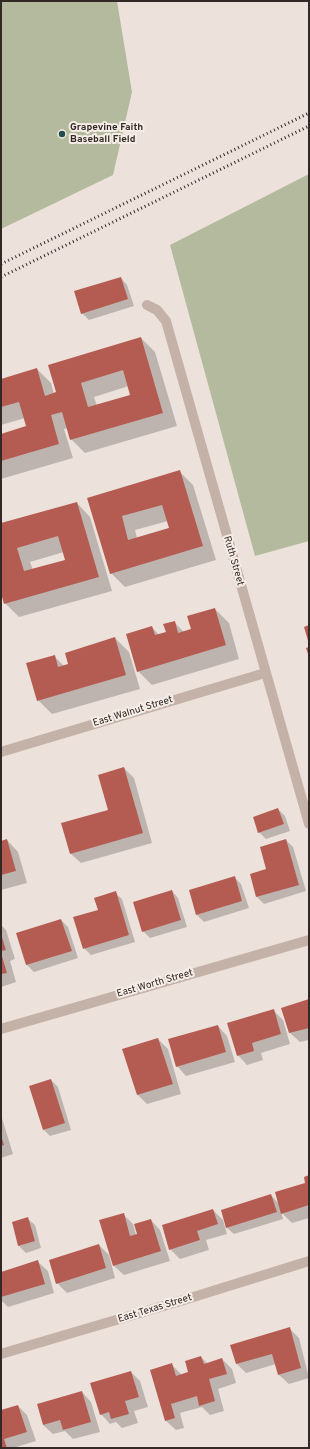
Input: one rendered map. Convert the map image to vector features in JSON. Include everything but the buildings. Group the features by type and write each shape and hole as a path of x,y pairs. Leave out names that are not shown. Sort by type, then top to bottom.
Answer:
{"street":[{"name":"Ruth Street","path":"147,306 158,310 166,321 309,824"},
{"name":"East Walnut Street","path":"1,752 265,673"},
{"name":"East Worth Street","path":"1,1029 309,940"},
{"name":"East Texas Street","path":"1,1354 309,1261"}],"green space":[{"name":"Grapevine Faith Baseball Field","path":"1,1 117,1 132,92 113,175 1,229"},
{"path":"309,174 309,541 255,556 170,245"}],"railway":[{"path":"1,264 309,113"},
{"path":"1,277 309,126"}],"place":[{"name":"Grapevine Faith Baseball Field","path":"62,134"}]}
